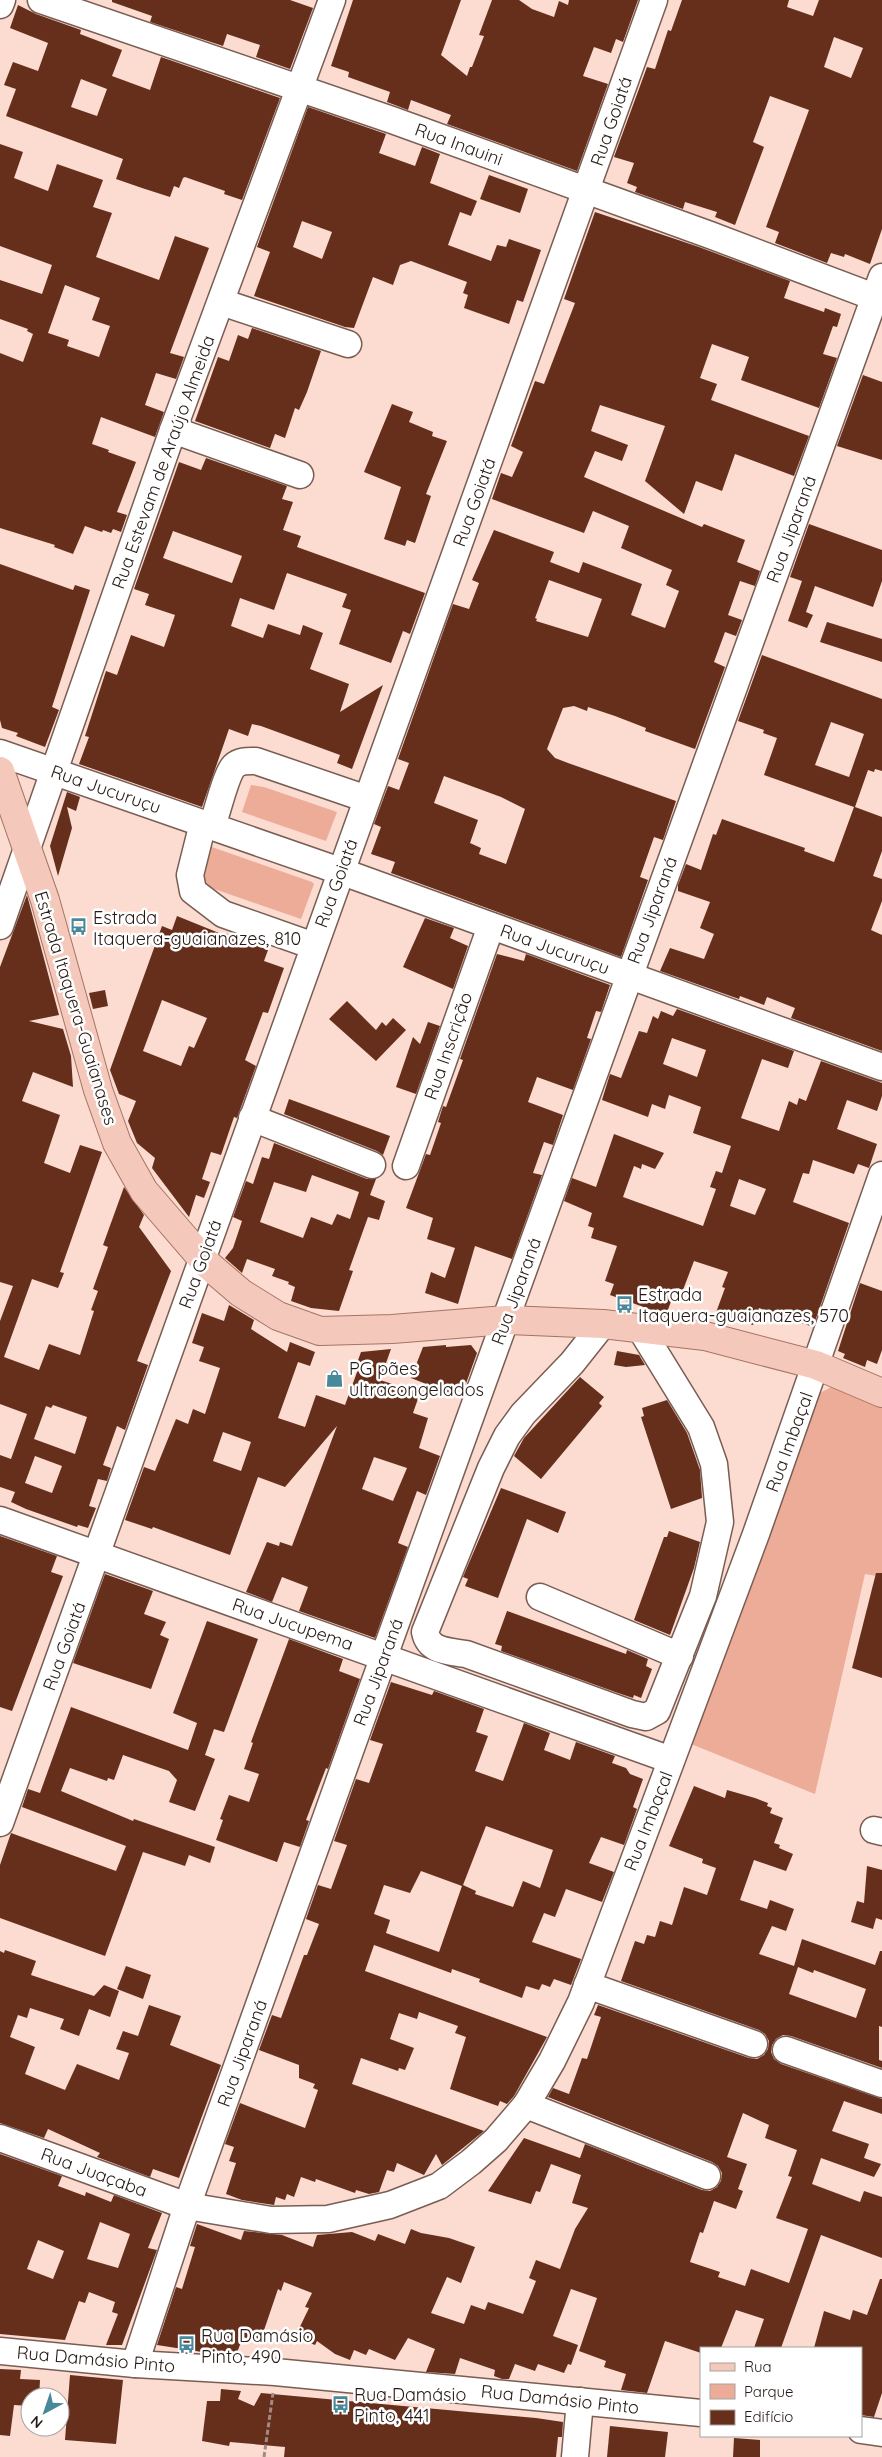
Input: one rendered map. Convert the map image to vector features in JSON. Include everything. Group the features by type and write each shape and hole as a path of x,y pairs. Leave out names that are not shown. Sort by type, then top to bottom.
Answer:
{"main road":[{"name":"Estrada Itaquera-Guaianases","path":"0,771 45,900 98,1090 117,1143 144,1191 202,1259 248,1298 278,1316 320,1331 385,1330 506,1320 603,1324 705,1336 816,1365 882,1393"}],"street":[{"path":"0,5 2,0"},
{"name":"Rua Inauini","path":"41,0 880,291"},
{"name":"Rua Estevam de Araújo Almeida","path":"0,926 173,430 301,89 332,0"},
{"name":"Rua Goiatá","path":"0,1823 654,0"},
{"name":"Rua Jiparaná","path":"135,2364 187,2206 506,1320 628,975 880,291"},
{"path":"221,302 348,344"},
{"path":"173,430 300,474"},
{"name":"Rua Jucuruçu","path":"0,753 208,824 882,1067"},
{"path":"314,946 223,914 193,891 190,875 208,824 234,766 243,761 256,760 367,799"},
{"name":"Rua Inscrição","path":"406,1166 490,926"},
{"path":"252,1118 372,1165"},
{"name":"Rua Imbaçal","path":"187,2206 271,2220 328,2219 390,2205 439,2186 496,2140 526,2105 552,2061 587,1985 756,1534 880,1186"},
{"path":"603,1324 572,1363 523,1414 507,1436 491,1468 425,1632 430,1644 437,1649 466,1654 632,1714 646,1717 657,1711 703,1596 720,1522 714,1464 701,1427 640,1328"},
{"name":"Rua Jucupema","path":"0,1520 671,1760"},
{"path":"540,1597 680,1656"},
{"path":"587,1985 754,2044"},
{"path":"786,2050 882,2084"},
{"path":"526,2105 707,2176"},
{"name":"Rua Juaçaba","path":"0,2138 187,2206"},
{"name":"Rua Damásio Pinto","path":"0,2351 135,2364 275,2372 700,2413"},
{"path":"576,2457 580,2401"},
{"path":"862,2430 882,2433"}],"path":[{"path":"264,2457 275,2372"}],"green space":[{"path":"251,785 264,787 337,812 326,841 242,812"},
{"path":"209,846 312,882 314,884 301,919 197,883"},
{"path":"835,1385 882,1407 882,1577 865,1574 815,1794 691,1744 820,1393"}],"building":[{"path":"112,0 290,0 313,8 290,69 256,57 260,45 227,34 223,46 150,22 152,16 112,2"},
{"path":"353,0 461,0 441,55 467,76 484,36 479,35 492,0 519,0 532,9 554,17 559,1 568,5 569,0 638,0 623,42 616,39 611,53 594,47 583,76 608,84 577,171 447,124 451,115 411,100 408,110 387,102 390,92 348,77 349,72 331,66"},
{"path":"682,0 789,0 787,7 813,16 819,0 882,0 882,229 870,264 845,254 844,257 831,253 827,263 775,243 779,232 766,227 809,110 770,96 753,142 764,147 735,225 715,217 717,212 685,202 683,209 635,192 637,187 627,183 634,163 614,157 647,67 655,69 668,30 671,31","holes":["834,37 863,48 851,78 824,67"]},
{"path":"18,5 36,14 81,30 80,34 122,50 112,76 150,90 161,57 280,98 242,200 224,194 225,191 185,177 179,188 174,186 170,197 116,179 123,159 6,116 16,89 4,85 13,62 38,71 48,43 10,28","holes":["81,79 107,89 97,116 71,107"]},
{"path":"308,107 386,134 379,153 415,166 422,147 440,154 430,183 477,201 471,216 460,212 448,245 491,261 497,245 506,247 509,239 541,250 523,302 517,300 509,324 464,308 468,295 463,293 467,282 411,261 400,265 393,285 373,277 354,328 345,327 254,296 270,252 257,247","holes":["302,221 332,232 322,259 293,247"]},
{"path":"0,144 23,152 14,178 48,191 57,164 103,180 93,207 112,213 96,257 159,280 175,236 209,248 170,353 184,357 176,379 156,373 145,405 164,412 155,437 101,417 92,444 136,462 117,512 127,515 121,532 113,529 111,533 103,530 102,532 85,526 73,554 54,547 55,545 0,528 0,353 23,362 33,334 27,331 28,329 0,319 0,280 42,294 52,265 0,246","holes":["65,285 100,298 92,320 110,326 99,357 67,346 69,340 48,333"]},
{"path":"489,175 528,189 520,213 480,199"},
{"path":"595,212 699,247 790,281 784,298 824,312 825,308 841,314 837,327 833,326 823,354 837,358 819,408 741,380 749,357 712,344 700,378 717,384 711,400 809,436 794,476 735,454 722,491 696,481 684,514 645,481 665,426 600,405 591,431 628,445 622,461 595,451 584,477 702,527 704,524 745,540 737,562 760,571 755,586 740,581 728,615 742,620 736,636 725,632 714,662 725,667 695,749 645,731 646,728 615,716 588,707 587,711 574,706 563,708 547,749 555,758 676,801 663,840 654,837 640,877 648,880 621,957 391,873 395,862 371,854 381,827 374,824 388,786 399,790 409,763 398,759 453,604 469,609 479,583 472,580 494,530 554,552 550,562 579,573 583,562 642,584 631,615 665,628 679,591 666,585 672,570 621,548 629,526 593,511 584,533 492,499 501,473 512,477 523,452 511,446 535,381 544,384 575,303 564,299","holes":["549,580 602,599 588,637 536,621 537,619 535,618","444,776 501,797 525,809 506,864 479,854 481,848 470,843 478,820 434,803"]},
{"path":"252,328 321,351 307,392 299,410 295,408 285,438 275,434 270,448 195,421 218,357 229,361 238,335 248,339"},
{"path":"863,375 882,382 882,460 837,446"},
{"path":"392,404 413,412 409,422 433,432 432,436 447,441 426,494 431,496 415,543 407,540 405,546 384,539 401,487 364,472"},
{"path":"206,458 287,486 282,499 293,502 283,530 301,536 297,547 425,593 410,634 403,631 391,663 339,644 351,610 342,607 347,594 287,573 274,610 240,598 231,626 263,638 268,624 300,635 303,625 323,633 310,669 349,684 340,712 383,685 352,769 337,763 340,755 261,726 252,724 248,736 229,729 202,807 79,764 89,737 85,736 106,671 117,675 131,635 164,647 175,615 145,605 149,594 134,589 179,462 201,470","holes":["173,531 242,556 232,583 163,558"]},
{"path":"809,524 882,550 882,581 873,607 815,586 806,612 813,615 807,628 788,621 802,581 790,577"},
{"path":"0,564 73,590 75,585 90,590 52,707 59,710 45,747 16,736 18,733 2,728 0,720"},
{"path":"827,622 882,639 882,662 820,642"},
{"path":"762,655 882,699 882,771 875,769 874,772 868,770 855,807 882,817 882,851 873,876 882,879 882,901 871,930 882,935 882,1051 791,1018 795,1008 767,997 764,1005 740,996 739,999 660,971 670,948 704,959 714,934 700,928 710,902 678,891 678,885 686,864 701,870 713,834 716,835 722,819 805,848 804,851 834,862 854,807 764,775 777,738 763,733 764,730 738,721","holes":["831,722 864,734 849,777 815,765"]},
{"path":"67,792 80,797 76,811 67,807 72,828 58,876 50,846"},
{"path":"27,895 59,1015 29,1021 63,1029 71,1056 73,1087 33,1072 22,1101 60,1115 44,1163 70,1173 80,1145 102,1152 60,1272 64,1273 58,1288 32,1279 4,1357 39,1370 49,1344 80,1355 94,1311 91,1310 98,1291 93,1289 108,1247 103,1245 124,1187 144,1215 139,1227 171,1271 137,1361 148,1365 125,1430 117,1426 103,1465 111,1468 107,1481 98,1479 89,1506 96,1508 88,1528 78,1525 77,1527 26,1509 11,1502 15,1492 0,1487 0,1455 11,1459 27,1414 0,1404 0,1321 13,1286 0,1282 0,967","holes":["53,1405 87,1417 75,1454 34,1439 46,1406 51,1408","35,1456 62,1466 52,1493 25,1483"]},
{"path":"177,916 268,950 264,961 284,968 268,1013 263,1012 245,1060 256,1066 237,1118 234,1117 221,1155 211,1152 202,1179 210,1182 204,1198 196,1195 189,1217 152,1168 155,1158 137,1143 128,1121 136,1101 119,1094 110,1070 162,926 172,930","holes":["162,1000 207,1018 194,1048 189,1046 181,1066 143,1051"]},
{"path":"425,918 454,928 450,938 468,946 453,989 403,967"},
{"path":"497,954 524,961 526,954 610,985 601,1012 596,1011 587,1038 591,1039 573,1090 537,1077 528,1102 563,1115 553,1145 544,1142 533,1173 542,1175 512,1259 475,1246 458,1304 425,1293 431,1272 445,1278 455,1248 427,1239 433,1218 406,1208 426,1154 430,1155 441,1123 438,1122 443,1106 446,1107 463,1060 460,1059"},
{"path":"105,990 108,1006 93,1009 89,993"},
{"path":"347,1001 376,1030 382,1022 386,1026 393,1018 406,1030 376,1061 329,1019"},
{"path":"677,1009 794,1051 788,1068 762,1059 741,1118 779,1131 789,1101 797,1105 799,1098 806,1101 821,1061 882,1083 882,1096 877,1111 847,1100 837,1129 877,1144 869,1168 858,1164 854,1174 813,1160 809,1174 803,1173 793,1202 849,1223 813,1327 759,1308 753,1325 728,1317 714,1318 725,1288 722,1287 728,1272 694,1261 683,1290 676,1288 666,1315 610,1295 614,1284 605,1281 617,1246 591,1238 594,1228 588,1226 592,1213 564,1201 572,1178 596,1187 614,1134 664,1153 655,1169 642,1164 641,1169 634,1166 623,1197 703,1226 716,1189 710,1187 716,1171 722,1173 731,1146 693,1133 701,1107 669,1095 665,1109 652,1104 648,1117 602,1100 610,1074 621,1078 639,1031 647,1033 653,1016 658,1019 661,1011 673,1016","holes":["672,1038 706,1050 697,1077 663,1064","739,1179 766,1189 755,1215 730,1206"]},
{"path":"428,1022 440,1026 416,1094 396,1087 413,1037 420,1044"},
{"path":"289,1099 390,1136 383,1155 284,1114"},
{"path":"274,1143 367,1179 376,1179 370,1195 385,1201 379,1220 368,1217 349,1270 353,1271 339,1311 311,1308 291,1301 295,1287 288,1284 289,1282 272,1276 275,1269 247,1259 242,1273 225,1258 233,1248 242,1221 233,1217 246,1181 253,1184 262,1157 269,1159","holes":["312,1175 359,1192 350,1219 337,1214 332,1225 311,1217 303,1238 260,1222 274,1182 306,1192"]},
{"path":"860,1283 882,1291 882,1350 877,1364 867,1360 865,1367 843,1358 845,1354 838,1351"},
{"path":"229,1305 254,1320 251,1329 287,1352 290,1342 315,1352 310,1366 298,1362 278,1418 305,1427 316,1395 345,1405 360,1364 357,1363 361,1352 391,1349 380,1380 420,1393 413,1413 428,1418 419,1448 440,1456 426,1495 417,1491 398,1543 408,1547 375,1638 299,1611 308,1587 282,1577 272,1602 246,1592 267,1542 279,1546 280,1542 292,1546 337,1426 285,1487 258,1477 230,1555 153,1527 152,1529 125,1520 144,1467 155,1471 176,1419 188,1424 193,1409 205,1414 220,1368 199,1361 204,1347 192,1343 202,1313 224,1321","holes":["223,1432 251,1442 241,1471 213,1461","374,1457 407,1468 393,1501 362,1489"]},
{"path":"446,1345 446,1347 471,1345 477,1353 464,1389 451,1385 449,1393 411,1378 423,1347"},
{"path":"617,1351 639,1355 645,1365 626,1367 614,1365"},
{"path":"580,1377 604,1397 599,1403 602,1406 541,1479 514,1456 524,1438"},
{"path":"667,1400 687,1433 700,1470 702,1498 671,1509 641,1417 644,1416 642,1408"},
{"path":"501,1488 566,1512 558,1533 527,1519 498,1598 465,1586 468,1579 463,1577"},
{"path":"669,1531 700,1542 694,1568 670,1635 634,1620 664,1537 667,1537"},
{"path":"0,1536 57,1556 51,1572 63,1576 12,1711 0,1707"},
{"path":"876,1573 882,1573 882,1678 852,1668"},
{"path":"105,1574 153,1591 144,1614 166,1622 160,1635 169,1639 151,1689 73,1663"},
{"path":"507,1611 626,1654 627,1650 648,1659 646,1666 652,1669 641,1698 634,1695 633,1698 618,1693 501,1651 502,1646 495,1644"},
{"path":"207,1621 258,1639 224,1732 214,1729 205,1755 215,1759 195,1811 169,1802 177,1780 169,1771 123,1755 114,1780 108,1778 107,1781 70,1768 61,1791 133,1821 134,1819 215,1847 210,1863 189,1855 185,1866 143,1852 105,1956 0,1918 0,1865 11,1833 116,1871 126,1846 22,1807 28,1789 40,1793 71,1707 188,1750 197,1723 173,1713"},
{"path":"289,1639 343,1659 339,1671 360,1679 328,1769 326,1768 306,1820 309,1821 300,1847 284,1842 277,1862 216,1840 223,1820 220,1819 229,1795 249,1802 259,1774 244,1769 253,1743 251,1742"},
{"path":"391,1682 432,1695 434,1691 484,1709 476,1732 488,1736 475,1771 503,1781 524,1723 550,1733 544,1750 570,1760 576,1742 615,1756 612,1763 626,1768 630,1774 643,1779 633,1807 637,1809 624,1845 601,1837 589,1863 614,1872 602,1902 566,1889 555,1917 544,1913 532,1942 581,1959 571,1985 554,1979 550,1987 542,1984 539,1990 526,1986 522,1998 479,1982 480,1979 452,1969 451,1973 374,1945 365,1971 547,2037 514,2096 507,2104 500,2101 498,2106 450,2089 466,2037 455,2033 458,2026 419,2012 417,2019 399,2013 390,2039 414,2048 405,2070 399,2068 398,2071 361,2058 352,2084 484,2131 442,2165 436,2154 424,2175 397,2163 394,2172 387,2170 379,2192 369,2194 356,2190 355,2193 316,2179 315,2182 301,2177 294,2197 287,2194 285,2200 276,2197 274,2205 242,2200 226,2194 236,2163 229,2161 234,2147 225,2144 240,2103 305,2128 318,2090 313,2088 315,2084 299,2078 299,2065 259,2050 272,2015 281,2018 304,1955 307,1955 319,1924 306,1919 318,1885 331,1889 347,1845 334,1841 356,1779 369,1783 383,1744 370,1740","holes":["486,1826 553,1850 540,1888 523,1881 513,1907 475,1894 476,1891 463,1885","421,1871 462,1886 439,1952 386,1933 390,1920 374,1914 384,1885 410,1893"]},
{"path":"694,1786 725,1798 727,1790 768,1803 767,1806 772,1808 770,1813 783,1818 774,1843 780,1845 779,1848 793,1854 786,1871 754,1860 740,1900 767,1909 770,1900 794,1909 786,1931 772,1926 759,1954 794,1966 802,1939 875,1965 880,1951 882,1951 882,2027 879,2026 879,2060 882,2061 882,2068 791,2036 783,2035 776,2039 772,2045 771,2052 774,2059 781,2064 882,2099 882,2114 844,2101 832,2131 869,2144 864,2158 881,2164 874,2177 821,2158 812,2184 860,2202 864,2191 882,2197 882,2258 821,2235 781,2347 754,2347 764,2319 736,2310 721,2347 700,2347 700,2353 665,2341 647,2393 621,2390 626,2374 604,2367 606,2361 579,2351 597,2298 571,2289 553,2336 578,2345 571,2365 568,2364 564,2373 538,2364 535,2371 515,2364 509,2379 502,2379 494,2376 495,2370 460,2358 455,2374 426,2372 435,2349 408,2338 395,2360 369,2349 366,2355 354,2350 350,2360 335,2354 317,2341 315,2345 295,2337 309,2308 305,2307 312,2293 284,2282 281,2291 278,2289 260,2342 243,2337 236,2355 157,2345 176,2287 182,2289 195,2247 190,2246 197,2224 241,2240 244,2231 282,2235 313,2247 317,2235 352,2232 375,2241 378,2234 405,2244 411,2229 421,2233 449,2238 475,2247 461,2283 447,2277 431,2313 464,2324 471,2305 485,2310 488,2302 523,2314 536,2281 529,2278 536,2260 560,2269 575,2229 588,2208 572,2203 581,2175 551,2164 540,2192 536,2191 531,2204 488,2191 524,2138 580,2158 585,2144 702,2190 710,2191 717,2187 721,2181 722,2173 718,2166 712,2162 548,2097 553,2088 569,2094 582,2058 587,2059 601,2017 594,2015 598,2005 749,2058 757,2059 764,2055 768,2049 769,2041 765,2034 759,2030 621,1981 635,1941 644,1944 647,1935 655,1937 660,1921 672,1925 684,1887 707,1895 716,1868 702,1863 703,1859 669,1846","holes":["798,1967 813,1973 814,1970 866,1989 856,2018 789,1994","743,2113 769,2125 765,2138 797,2150 788,2176 792,2177 776,2218 808,2229 789,2283 751,2269 745,2286 718,2277 720,2272 690,2262 700,2232 703,2233 714,2201 736,2209 743,2191 738,2189 747,2164 727,2157"]},
{"path":"867,1866 882,1870 882,1920 876,1918 873,1929 851,1922 857,1901 864,1903"},
{"path":"5,1950 36,1961 31,1975 94,1996 104,1985 119,1991 110,2017 89,2009 79,2036 60,2029 64,2019 30,2008 27,2018 18,2015 10,2037 35,2047 25,2074 65,2090 77,2064 119,2080 129,2053 116,2049 123,2031 138,2036 149,2005 181,2016 170,2045 221,2065 179,2178 153,2169 150,2177 97,2157 100,2153 48,2129 44,2138 0,2123 0,1951 4,1953"},
{"path":"126,1966 151,1975 143,1999 117,1989"},
{"path":"0,2154 62,2176 58,2186 85,2196 86,2192 111,2202 114,2195 162,2213 148,2248 157,2250 122,2345 106,2345 118,2314 112,2312 115,2302 89,2292 85,2303 79,2301 65,2340 0,2334","holes":["100,2222 130,2234 118,2268 87,2259","38,2240 64,2251 53,2279 27,2269"]},
{"path":"880,2279 882,2279 882,2393 874,2417 862,2415 862,2347 814,2347 824,2311 850,2320 853,2310 867,2315"},
{"path":"0,2369 21,2370 20,2379 40,2380 40,2387 20,2387 20,2405 14,2405 10,2436 0,2435"},
{"path":"70,2375 123,2380 116,2444 65,2440 65,2437 70,2437"},
{"path":"221,2389 241,2391 238,2399 254,2406 261,2393 536,2418 563,2422 562,2437 558,2437 556,2457 284,2457 285,2447 230,2442 229,2446 202,2441 207,2401 220,2401"},
{"path":"610,2426 668,2432 665,2457 607,2457"},
{"path":"734,2438 760,2440 760,2457 733,2457"}],"place":[{"name":"Estrada Itaquera-guaianazes, 810","path":"79,927"},
{"name":"Estrada Itaquera-guaianazes, 570","path":"624,1304"},
{"name":"PG pães ultracongelados","path":"335,1378"},
{"name":"Rua Damásio Pinto, 490","path":"187,2345"},
{"name":"Rua Damásio Pinto, 441","path":"340,2404"}]}
